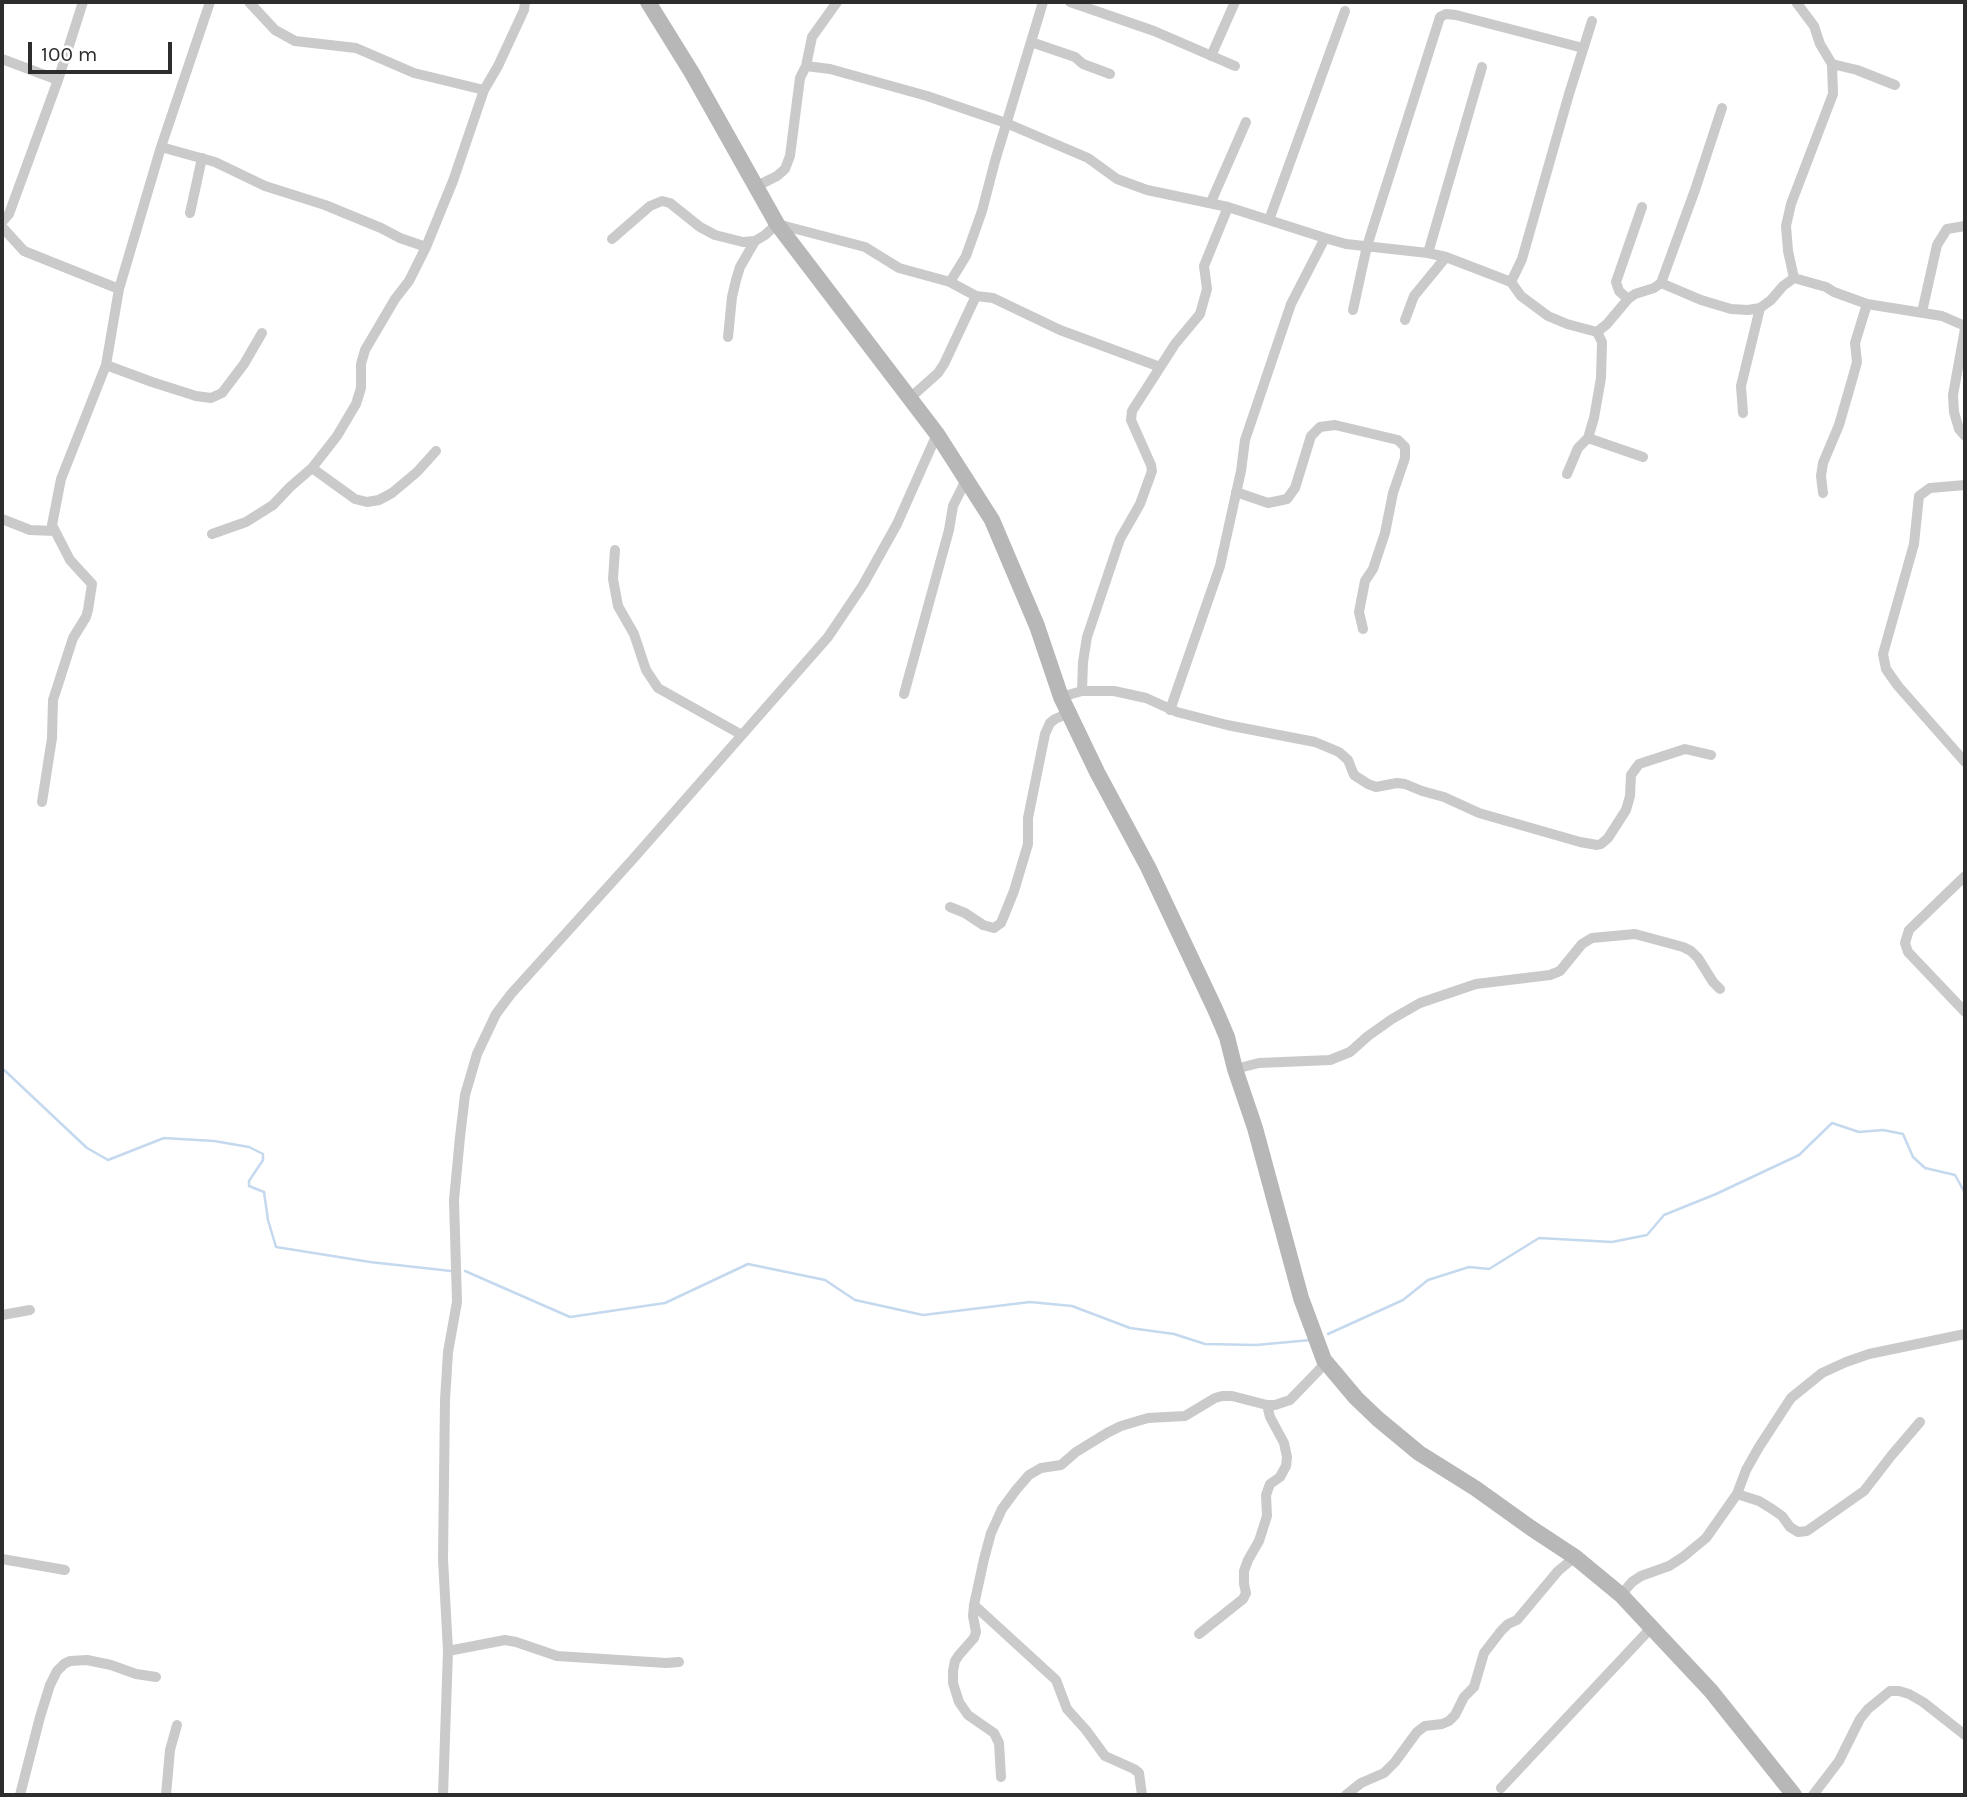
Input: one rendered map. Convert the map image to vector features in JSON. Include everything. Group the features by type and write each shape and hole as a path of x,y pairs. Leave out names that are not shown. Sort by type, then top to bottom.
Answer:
{"street":[{"path":"83,2 58,80 3,221 24,251 119,289"},
{"path":"42,803 52,738 53,700 73,638 88,610 92,584 70,560 52,525 61,479 106,365 119,289 161,147 211,2"},
{"path":"249,2 275,30 295,41 356,48 414,73 484,90"},
{"path":"212,534 246,522 273,505 312,468 337,436 356,404 361,388 361,364 365,350 395,299 409,281 426,247 453,181 484,90 498,66 524,10 525,2"},
{"path":"648,2 692,73 777,224 937,434 992,520 1037,626 1061,697 1097,772 1148,867 1227,1037 1255,1128 1301,1298 1324,1360 1356,1398 1419,1453 1575,1557 1620,1594 1710,1691 1794,1795"},
{"path":"757,186 785,169 790,156 800,78 806,66 812,37 837,2"},
{"path":"950,282 970,245 982,211 1043,2"},
{"path":"1070,2 1154,31 1235,66"},
{"path":"1211,57 1235,2"},
{"path":"1794,278 1786,226 1791,204 1833,94 1832,64 1820,44 1814,26 1796,2"},
{"path":"1269,220 1345,10"},
{"path":"1353,310 1367,246 1440,16 1456,15 1583,48"},
{"path":"1511,282 1522,260 1592,21"},
{"path":"1031,42 1075,57 1083,64 1110,74"},
{"path":"2,59 58,80"},
{"path":"1832,64 1857,70 1895,85"},
{"path":"806,66 830,69 1006,123 1088,158 1117,179 1147,190 1211,202 1346,244 1446,257 1511,282 1521,296 1548,316 1597,332 1602,342 1601,378 1594,418 1588,438 1578,448 1567,474"},
{"path":"1428,253 1482,67"},
{"path":"1597,332 1635,293 1654,288 1661,283 1722,108"},
{"path":"1211,202 1246,122"},
{"path":"161,147 215,162 265,186 325,205 426,247"},
{"path":"190,213 202,158"},
{"path":"2,206 15,195"},
{"path":"612,239 650,206 662,201 715,235 743,242 755,241"},
{"path":"1082,691 1087,637 1120,539 1140,504 1152,471 1131,420 1132,411 1175,344 1200,314 1207,289 1204,266 1228,207"},
{"path":"1628,299 1619,291 1616,282 1642,207"},
{"path":"777,224 865,247 899,268 950,282 976,296 993,298 1060,330 1160,367"},
{"path":"728,337 732,297 740,267 755,241 777,224"},
{"path":"1922,312 1937,244 1947,229 1965,226"},
{"path":"1170,710 1220,566 1245,440 1290,314 1291,304 1325,238"},
{"path":"1405,320 1414,296 1446,257"},
{"path":"1794,278 1826,287 1867,304 1922,312 1951,319 1965,327 1953,395 1954,412 1959,429 1965,436"},
{"path":"1661,283 1701,300 1731,309 1748,310 1760,308 1794,278"},
{"path":"910,398 938,373 976,296"},
{"path":"1823,493 1823,463 1839,425 1857,362 1855,343 1867,304"},
{"path":"1743,413 1741,386 1760,308"},
{"path":"106,365 185,393 211,398 222,393 244,364 262,333"},
{"path":"1236,492 1268,503 1287,499 1295,488 1311,436 1320,427 1335,425 1398,440 1405,447 1405,458 1393,493 1385,533 1373,569 1365,581 1359,612 1363,629"},
{"path":"443,1795 447,1651 443,1559 444,1400 448,1352 457,1302 454,1200 465,1095 477,1054 496,1014 511,994 624,870 828,637 863,585 897,524 937,434"},
{"path":"1588,438 1643,457"},
{"path":"312,468 355,499 367,502 379,500 392,493 436,451"},
{"path":"904,694 953,506 967,480"},
{"path":"1965,485 1930,488 1919,496 1914,544 1883,654 1886,669 1898,686 1965,762"},
{"path":"2,519 30,530 55,531"},
{"path":"615,550 613,579 618,606 634,634 646,670 658,688 742,735"},
{"path":"1061,697 1082,691 1114,691 1146,698 1170,710 1227,725 1315,742 1339,752 1348,760 1354,775 1376,787 1405,784 1444,797 1479,813 1597,845 1608,838 1626,810 1631,775 1639,764 1685,748 1711,755"},
{"path":"950,907 983,925 994,928 1001,923 1028,844 1028,818 1045,734 1050,723 1069,713"},
{"path":"1964,880 1909,930 1905,943 1908,952 1965,1012"},
{"path":"1235,1069 1259,1063 1330,1060 1350,1052 1384,1025 1420,1003 1476,984 1550,975 1560,971 1582,944 1592,938 1636,934 1683,947 1698,958 1720,989"},
{"path":"2,1315 30,1310"},
{"path":"1620,1594 1632,1581 1669,1566 1706,1538 1737,1494 1746,1470 1791,1398 1822,1373 1869,1354 1965,1334"},
{"path":"1002,1777 999,1744 994,1733 968,1715 959,1702 953,1683 953,1671 955,1661 974,1639 974,1605 991,1533 1002,1509 1029,1475 1041,1468 1061,1465 1076,1452 1121,1426 1148,1418 1185,1416 1215,1398 1232,1396 1275,1405 1290,1400 1324,1364 1324,1360"},
{"path":"1199,1634 1243,1599 1244,1571 1259,1541 1267,1516 1266,1495 1270,1484 1280,1477 1286,1466 1284,1443 1270,1417 1267,1405"},
{"path":"1737,1494 1772,1508 1798,1532 1807,1531 1864,1491 1920,1422"},
{"path":"1346,1795 1361,1783 1384,1773 1425,1726 1442,1724 1455,1715 1464,1697 1474,1687 1484,1653 1501,1631 1517,1620 1558,1571 1575,1557"},
{"path":"2,1559 65,1570"},
{"path":"974,1605 1056,1680 1067,1709 1105,1756 1139,1773 1142,1795"},
{"path":"1501,1788 1651,1629"},
{"path":"447,1651 505,1640 557,1656 679,1662"},
{"path":"19,1794 50,1685 64,1664 87,1660 156,1677"},
{"path":"1813,1795 1839,1762 1860,1718 1890,1691 1909,1694 1923,1702 1965,1735"},
{"path":"166,1795 170,1750 177,1725"}],"waterway":[{"path":"2,1068 87,1148 108,1160 164,1138 214,1141 249,1147 263,1154 263,1160 249,1181 249,1186 264,1192 276,1247 451,1271"},
{"path":"1328,1334 1403,1300 1428,1280 1469,1267 1489,1269 1539,1238 1612,1242 1647,1235 1664,1215 1799,1155 1832,1123 1859,1132 1883,1130 1903,1134 1913,1157 1925,1168 1955,1175 1965,1193"},
{"path":"465,1271 570,1317 665,1303 748,1264 825,1280 855,1300 923,1315 1030,1302 1072,1306 1130,1328 1174,1334 1205,1344 1256,1345 1311,1340"}]}
